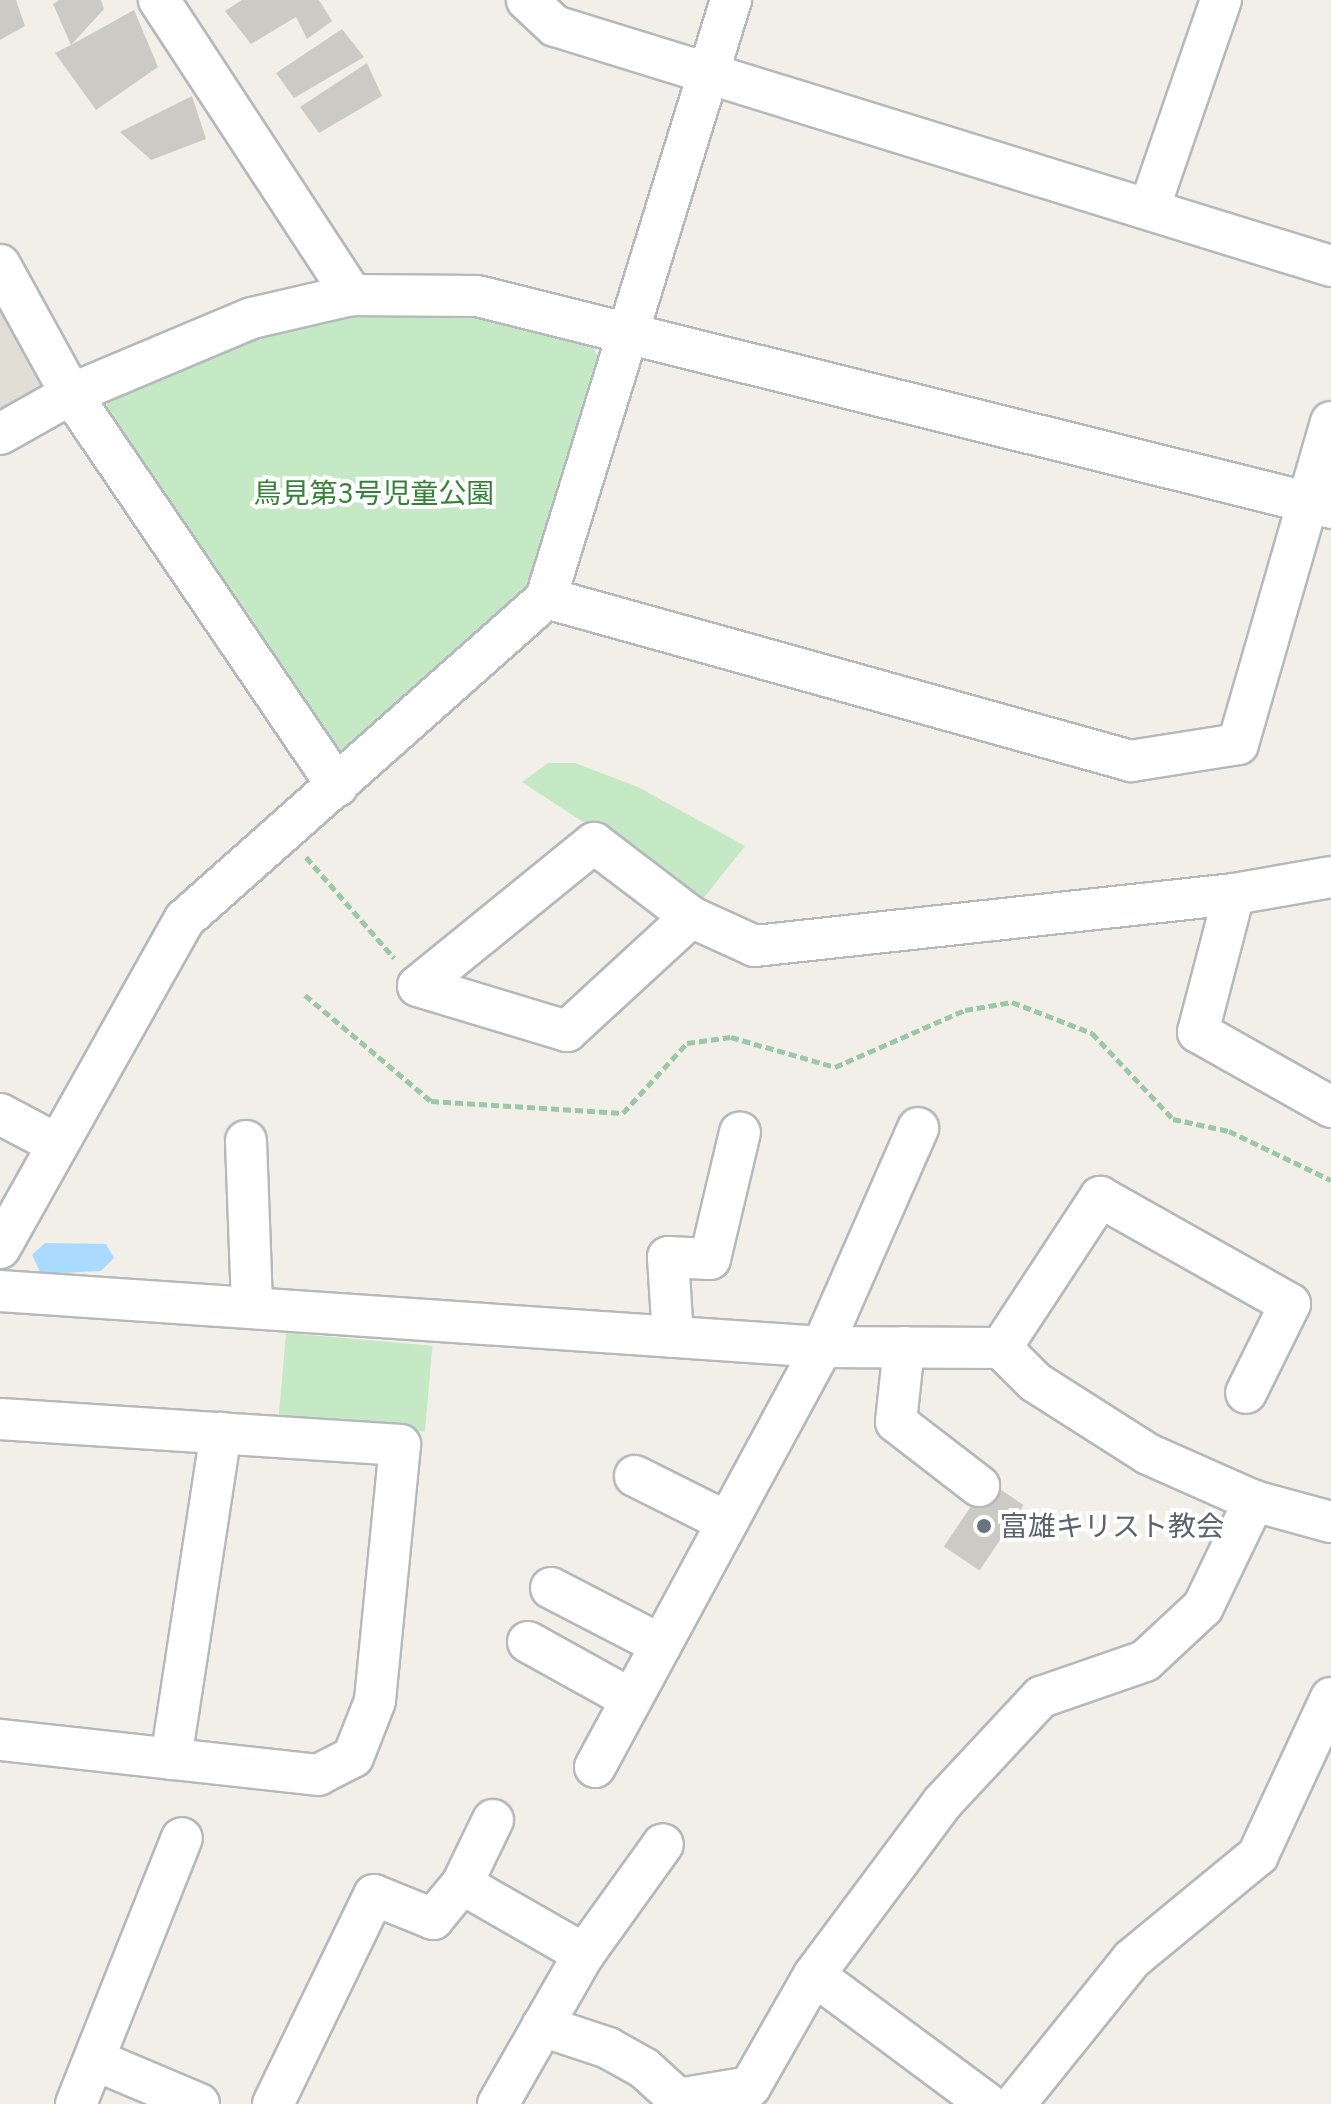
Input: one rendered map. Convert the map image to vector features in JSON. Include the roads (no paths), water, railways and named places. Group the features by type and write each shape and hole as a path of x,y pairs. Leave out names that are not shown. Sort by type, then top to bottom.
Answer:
{"street":[{"path":"159,0 352,295"},
{"path":"527,0 555,26 709,71 1331,266"},
{"path":"0,1248 185,919 546,598 731,0"},
{"path":"1149,209 1221,0"},
{"path":"0,265 71,394 337,786"},
{"path":"0,434 71,394 252,318 352,295 477,296 1318,506"},
{"path":"546,598 1131,761 1238,744 1318,506 1331,422"},
{"path":"691,917 567,1031 418,986 594,843 691,917 755,946 1234,894 1331,877"},
{"path":"1234,894 1198,1032 1331,1107"},
{"path":"0,1114 57,1144"},
{"path":"595,1767 822,1347 918,1128"},
{"path":"673,1337 668,1257 710,1259 740,1132"},
{"path":"246,1141 252,1308"},
{"path":"1001,1348 1100,1197 1290,1304 1246,1393"},
{"path":"0,1291 822,1347 1001,1348 1035,1382 1148,1454 1254,1501 1331,1522"},
{"path":"904,1347 896,1422 979,1486"},
{"path":"0,1419 400,1445 375,1701 353,1757 318,1775 0,1740"},
{"path":"171,1759 221,1433"},
{"path":"635,1476 727,1522"},
{"path":"542,2026 608,2048 644,2068 678,2099 754,2096 814,1975 942,1803 1041,1697 1145,1661 1203,1607 1254,1501"},
{"path":"551,1588 661,1645"},
{"path":"528,1642 631,1699"},
{"path":"1015,2104 1132,1959 1258,1855 1331,1698"},
{"path":"273,2104 374,1895 433,1919 462,1884 493,1820"},
{"path":"76,2104 182,1838"},
{"path":"498,2104 584,1954 663,1844"},
{"path":"462,1884 584,1954"},
{"path":"814,1975 988,2104"},
{"path":"95,2060 199,2104"}],"water":[{"path":"45,1243 106,1244 114,1258 101,1271 41,1274 32,1255"}],"place":[{"name":"富雄キリスト教会","path":"984,1526"}],"park label":[{"name":"鳥見第3号児童公園","path":"374,493"}]}
